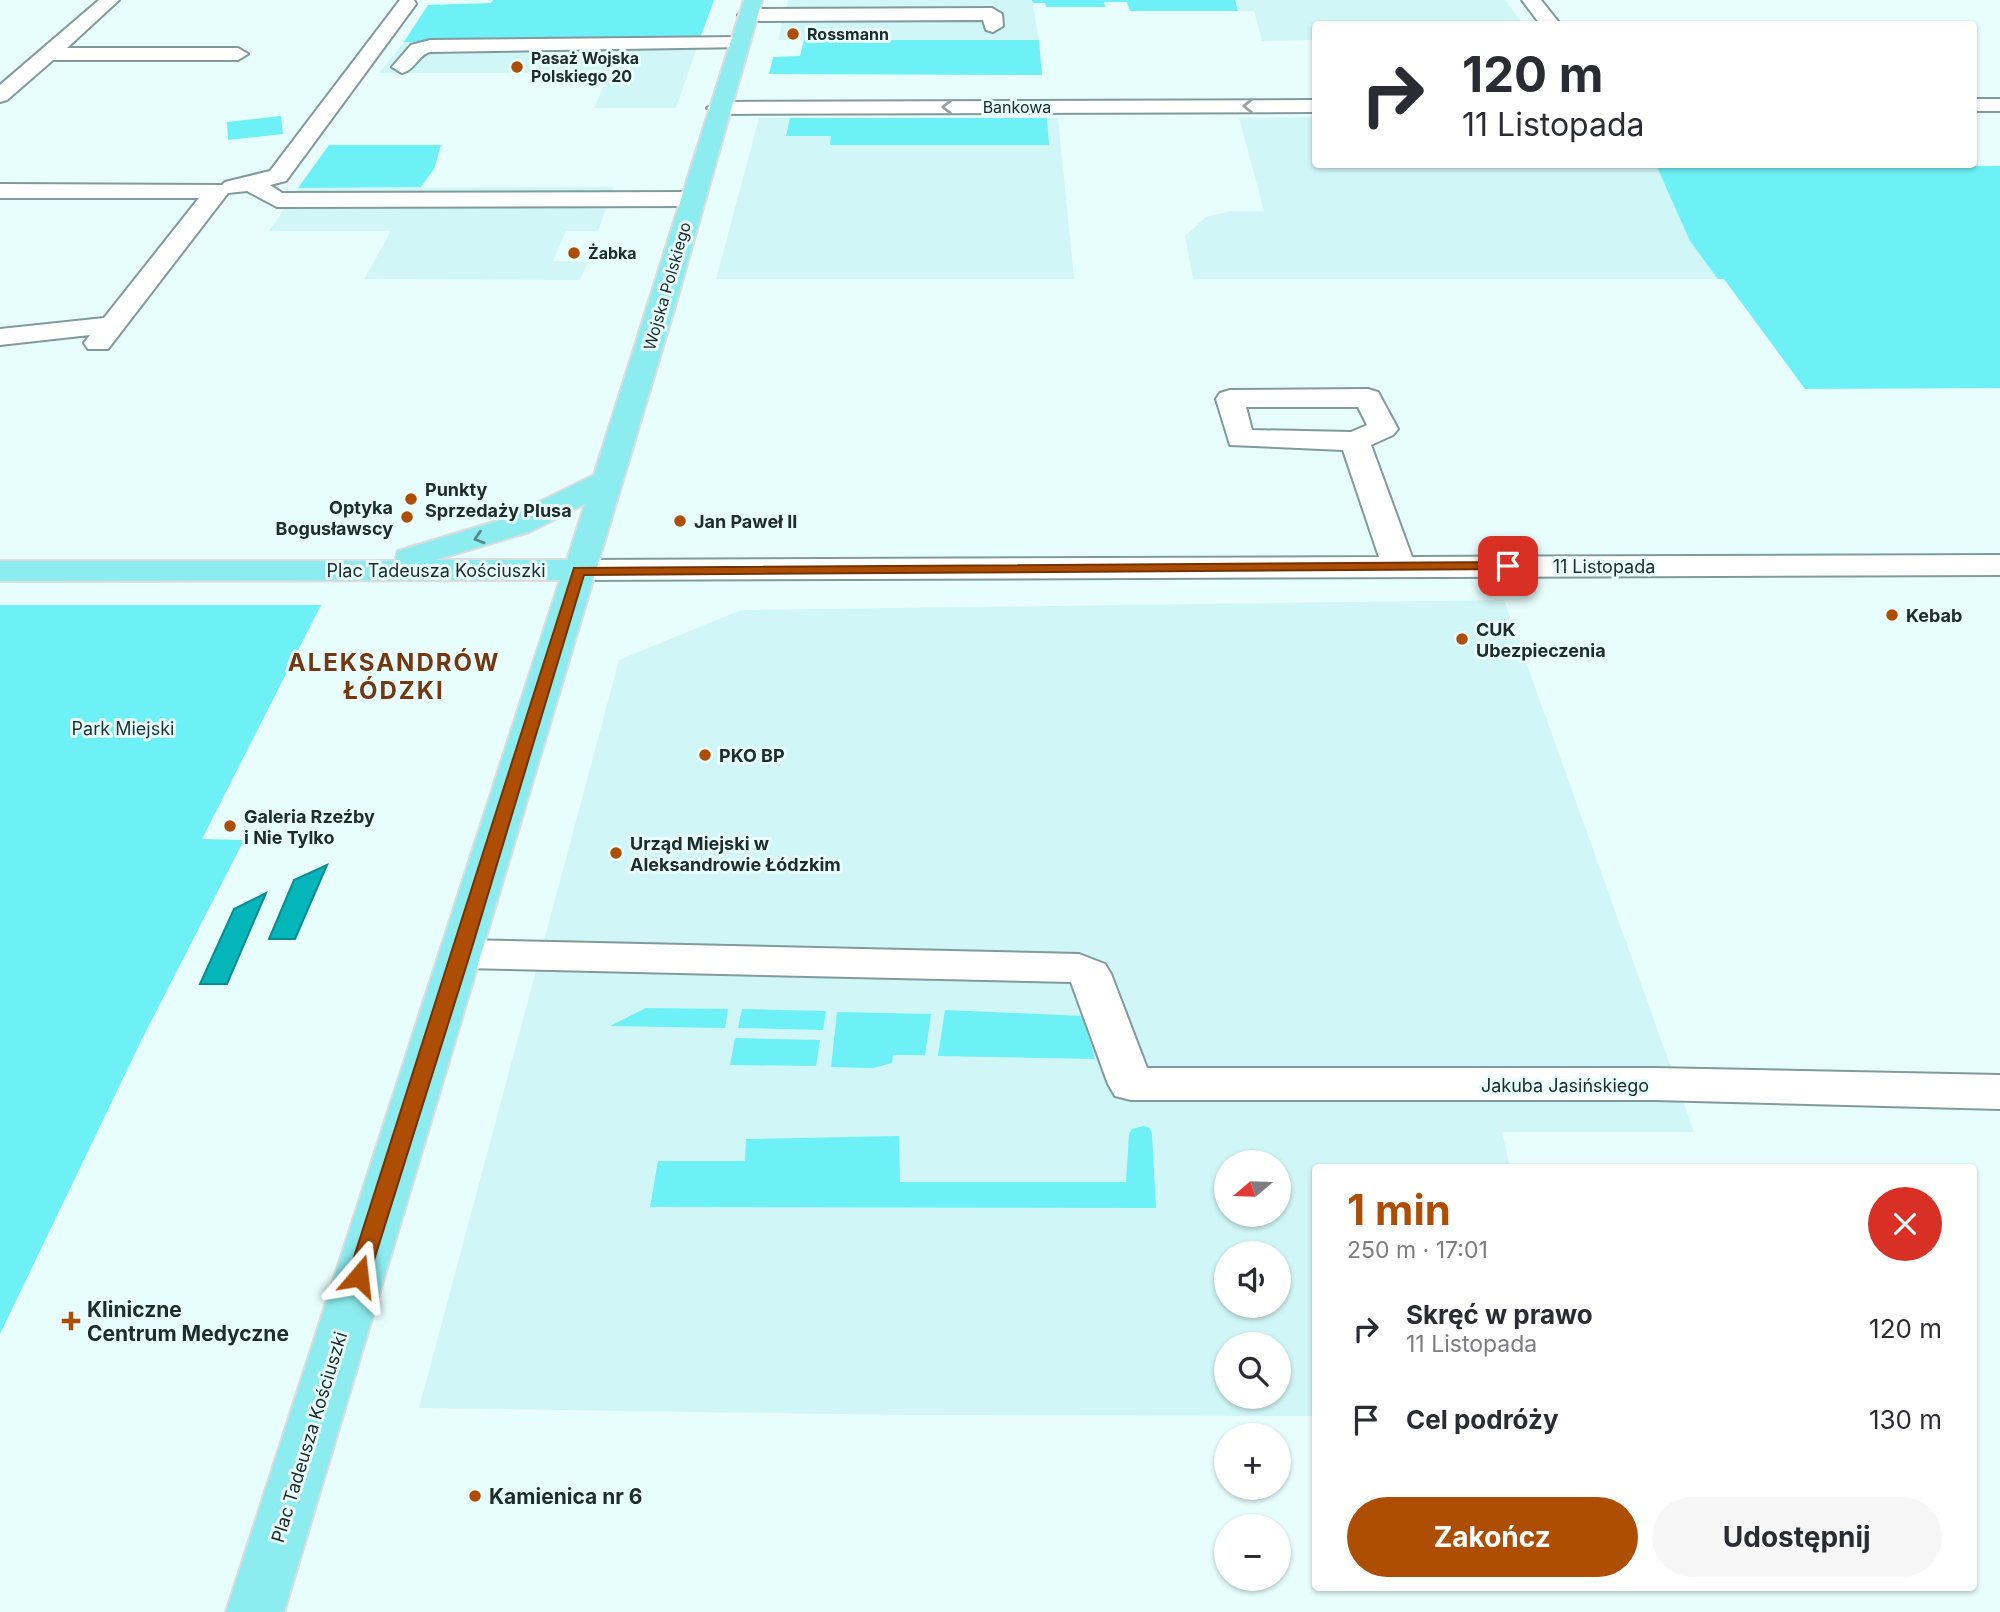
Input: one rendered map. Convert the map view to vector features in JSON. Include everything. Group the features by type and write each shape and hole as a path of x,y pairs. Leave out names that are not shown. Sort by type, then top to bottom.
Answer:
{"main road":[{"name":"Wojska Polskiego","path":"579,570 750,8"},
{"path":"352,570 425,554 509,528 544,514 608,480"},
{"name":"Plac Tadeusza Kościuszki","path":"0,570 579,570 462,954 406,1121 255,1612"}],"street":[{"path":"0,96 110,0"},
{"path":"1531,0 1548,21"},
{"path":"0,191 218,191 278,176 407,4"},
{"path":"750,8 992,14 993,26"},
{"path":"402,67 418,48 430,46 739,43"},
{"path":"48,54 238,54"},
{"path":"1977,105 2000,105"},
{"name":"Bankowa","path":"718,108 1312,106"},
{"path":"251,183 277,200 691,199"},
{"path":"0,337 105,334 218,191"},
{"path":"1355,442 1399,567"},
{"name":"11 Listopada","path":"579,570 2000,566"},
{"name":"Jakuba Jasińskiego","path":"462,954 1079,968 1090,974 1131,1084 1655,1084 2000,1092"}],"shaded area":[{"path":"788,0 1032,0 1039,40 778,40"},
{"path":"1235,0 1505,0 1521,21 1312,21 1312,40 1262,41 1254,11 1238,11"},
{"path":"699,41 676,108 594,108 609,73 379,73 404,42"},
{"path":"1312,117 1312,168 2000,166 1765,332 1724,279 1193,279 1185,236 1206,217 1231,211 1264,211 1239,118"},
{"path":"759,118 1058,118 1074,279 716,279"},
{"path":"614,187 598,231 566,231 553,261 588,262 580,280 364,279 391,231 269,231 298,188"},
{"path":"1504,600 1694,1132 1502,1132 1509,1164 1312,1164 1312,1416 907,1415 419,1408 619,660 741,610"},
{"path":"327,865 295,939 269,939 294,880"},
{"path":"266,893 227,984 200,984 234,909"}],"green space":[{"path":"493,0 714,0 699,41 404,42 428,5 491,3"},
{"path":"1032,0 1235,0 1238,11 1130,11 1127,2 1104,2 1105,7 1046,7 1045,3 1033,3"},
{"path":"804,40 1039,40 1042,75 769,74 773,57 800,56"},
{"path":"281,116 283,134 228,140 227,122"},
{"path":"790,118 1047,118 1049,145 830,145 831,136 786,136"},
{"path":"329,145 441,145 434,169 421,187 298,188"},
{"path":"2000,166 2000,388 1805,389 1724,279 1718,279 1690,241 1657,168 1977,168"},
{"name":"Park Miejski","path":"0,605 321,605 202,839 244,840 142,1039 0,1334"},
{"path":"646,1008 728,1009 725,1028 610,1026"},
{"path":"742,1009 826,1011 823,1030 738,1028"},
{"path":"945,1010 1083,1016 1095,1059 938,1056"},
{"path":"837,1012 931,1014 925,1055 893,1055 892,1063 873,1068 831,1067"},
{"path":"735,1038 820,1040 816,1066 730,1065"},
{"path":"1144,1126 1150,1128 1152,1135 1156,1208 650,1207 658,1161 745,1161 746,1139 899,1136 900,1182 1126,1182 1129,1134 1132,1129"}],"place":[{"name":"Rossmann","path":"793,34"},
{"name":"Pasaż Wojska Polskiego 20","path":"517,67"},
{"name":"Żabka","path":"574,253"},
{"name":"Punkty Sprzedaży Plusa","path":"411,499"},
{"name":"Optyka Bogusławscy","path":"407,517"},
{"name":"Jan Paweł II","path":"680,521"},
{"name":"Kebab","path":"1892,615"},
{"name":"CUK Ubezpieczenia","path":"1462,639"},
{"name":"PKO BP","path":"705,755"},
{"name":"Galeria Rzeźby i Nie Tylko","path":"230,826"},
{"name":"Urząd Miejski w Aleksandrowie Łódzkim","path":"616,853"},
{"name":"Kliniczne Centrum Medyczne","path":"71,1321"},
{"name":"Kamienica nr 6","path":"475,1496"}],"district":[{"name":"ALEKSANDRÓW ŁÓDZKI","path":"394,676"}],"route":[{"path":"359,1276 406,1121 462,954 579,570 1508,566"}]}
